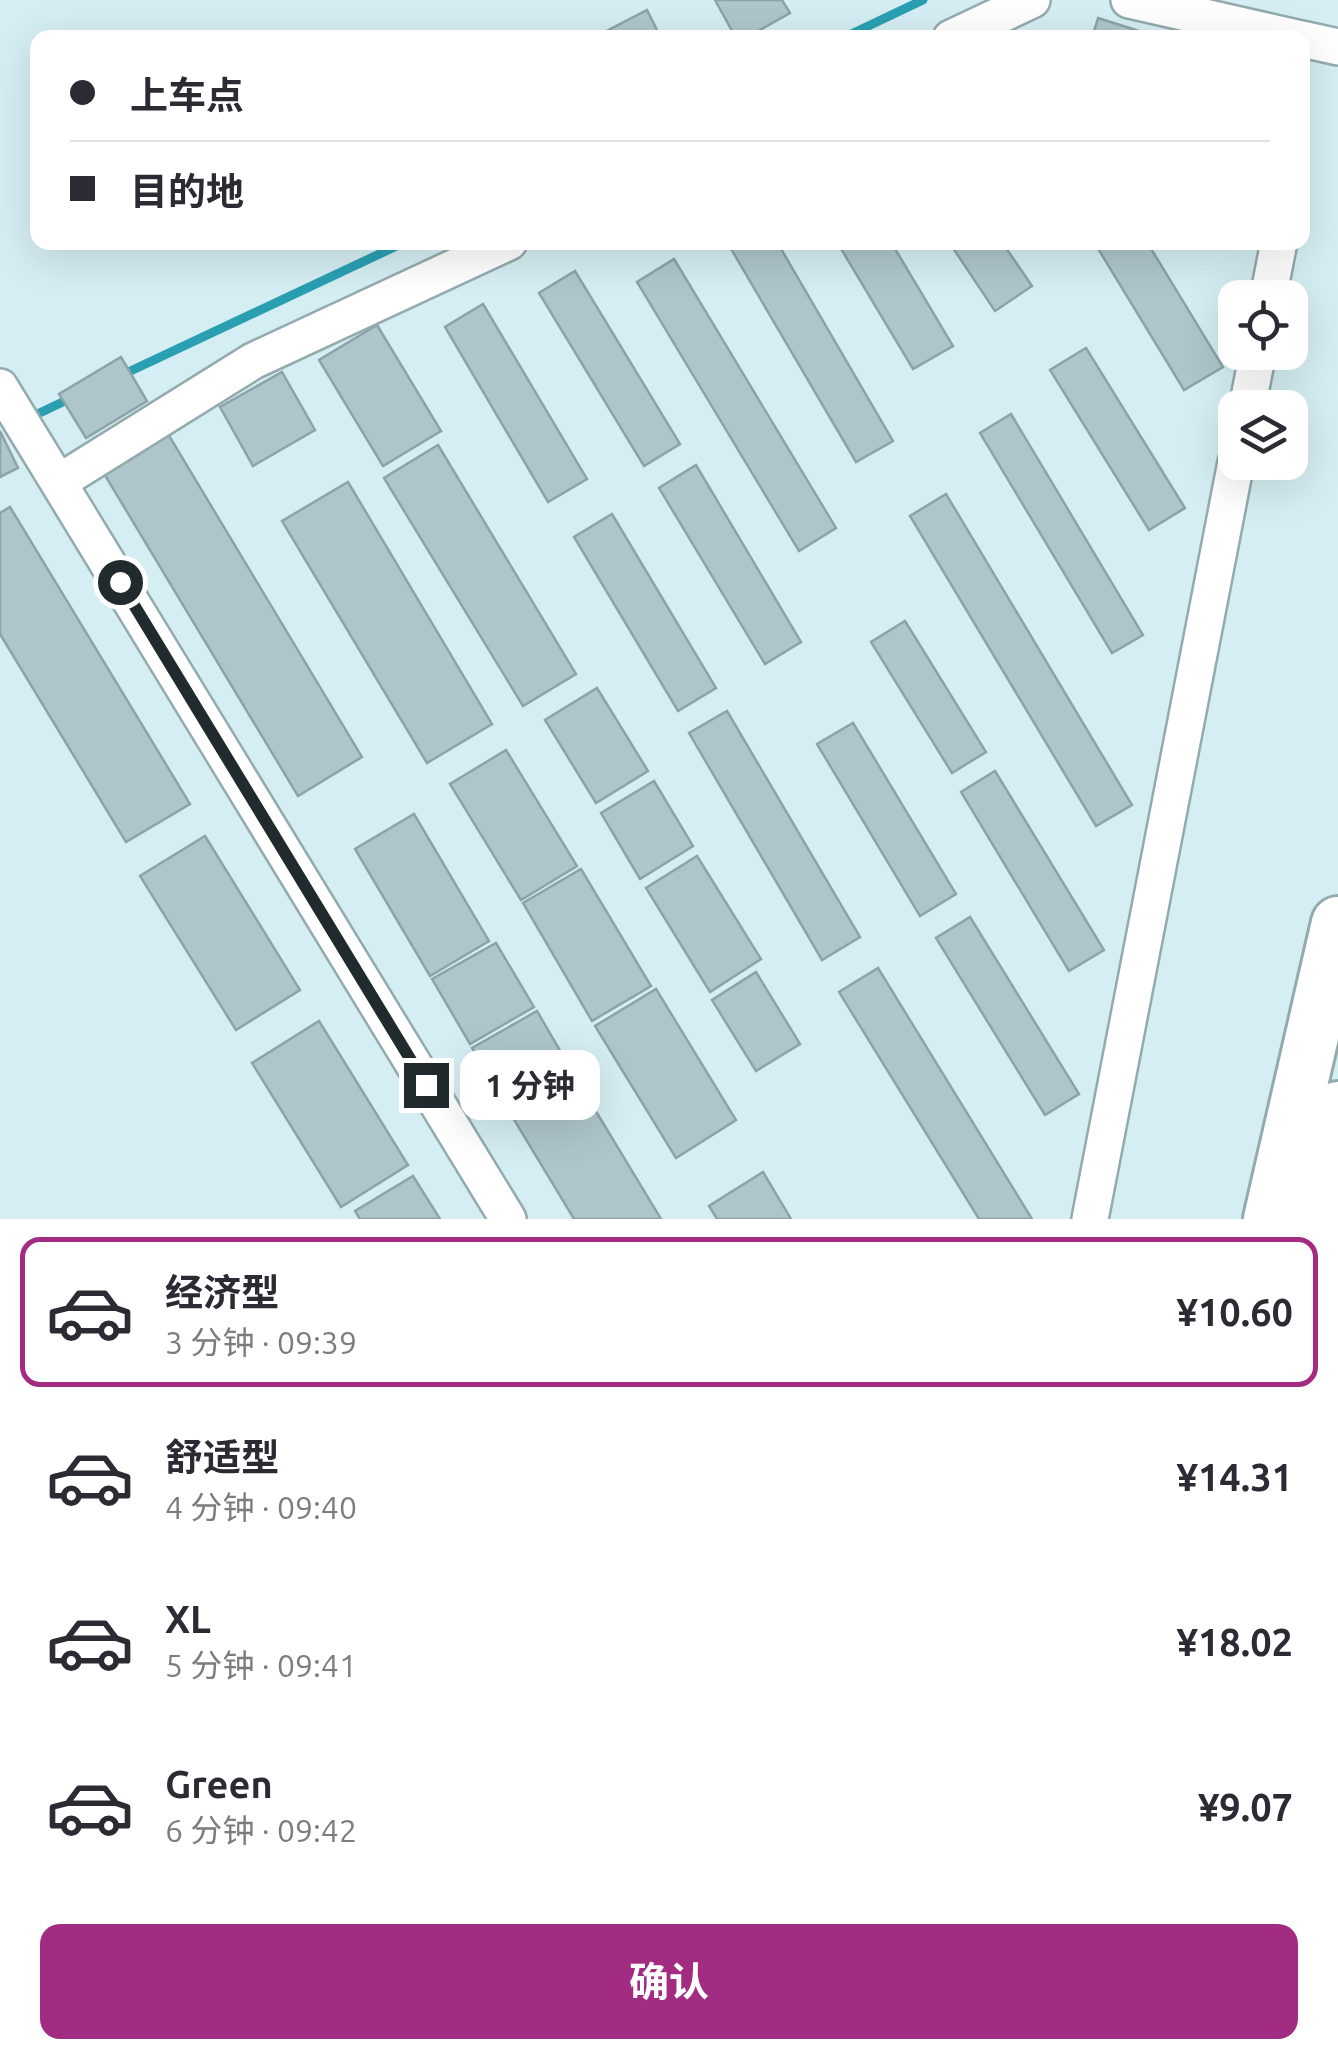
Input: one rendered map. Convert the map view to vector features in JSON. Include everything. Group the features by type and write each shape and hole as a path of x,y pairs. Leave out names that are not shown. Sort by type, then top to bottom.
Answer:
{"highway":[{"path":"1270,1219 1338,922"},
{"path":"1313,1219 1338,1108"}],"street":[{"path":"969,30 1032,0"},
{"path":"1129,0 1264,30"},
{"path":"1310,40 1338,46"},
{"path":"58,482 253,361 492,250"},
{"path":"1272,280 1277,250"},
{"path":"0,386 508,1219"},
{"path":"1090,1219 1233,480"}],"building":[{"path":"715,0 782,0 790,13 760,30 732,30"},
{"path":"647,10 657,30 609,30"},
{"path":"1098,18 1136,30 1094,30"},
{"path":"732,250 782,250 893,441 856,462"},
{"path":"842,250 896,250 953,346 913,369"},
{"path":"954,250 1007,250 1032,286 995,311"},
{"path":"1099,250 1152,250 1218,359 1218,370 1184,390"},
{"path":"674,259 836,528 799,551 637,282"},
{"path":"575,271 680,444 644,466 539,293"},
{"path":"483,304 587,479 548,502 445,327"},
{"path":"377,325 441,431 383,466 319,360"},
{"path":"1086,348 1185,508 1149,530 1050,370"},
{"path":"121,357 147,401 86,438 59,394"},
{"path":"282,372 315,430 253,466 220,407"},
{"path":"1011,414 1143,635 1112,653 980,433"},
{"path":"0,431 18,468 0,477"},
{"path":"168,434 362,757 298,796 103,472"},
{"path":"438,445 576,674 523,706 384,478"},
{"path":"696,465 801,642 765,664 659,488"},
{"path":"348,482 492,724 427,763 282,521"},
{"path":"946,494 1132,805 1096,826 910,516"},
{"path":"10,507 190,804 126,842 0,634 0,513"},
{"path":"612,514 716,688 678,711 574,537"},
{"path":"905,621 986,752 952,773 871,642"},
{"path":"597,688 648,771 596,803 545,720"},
{"path":"727,711 860,937 822,960 689,733"},
{"path":"853,723 956,894 920,916 817,744"},
{"path":"506,750 577,866 521,900 450,784"},
{"path":"995,771 1104,950 1069,971 961,792"},
{"path":"654,781 693,846 640,879 601,813"},
{"path":"414,814 489,941 430,976 355,849"},
{"path":"205,836 300,990 236,1030 140,876"},
{"path":"697,856 761,959 710,992 646,888"},
{"path":"581,869 651,986 592,1021 523,903"},
{"path":"970,917 1079,1094 1045,1115 936,938"},
{"path":"496,943 534,1007 470,1044 432,979"},
{"path":"878,968 1032,1219 979,1219 839,992"},
{"path":"756,972 800,1044 756,1071 712,1000"},
{"path":"656,989 736,1120 676,1158 595,1026"},
{"path":"537,1011 569,1066 504,1103 472,1048"},
{"path":"319,1021 408,1165 341,1207 252,1063"},
{"path":"571,1070 661,1219 574,1219 507,1108"},
{"path":"763,1172 791,1219 717,1219 709,1206"},
{"path":"413,1176 440,1219 360,1219 355,1211"}],"waterway":[{"path":"860,30 923,0"},
{"path":"122,375 388,250"},
{"path":"27,419 71,398"}],"route":[{"path":"120,582 426,1085"}]}
